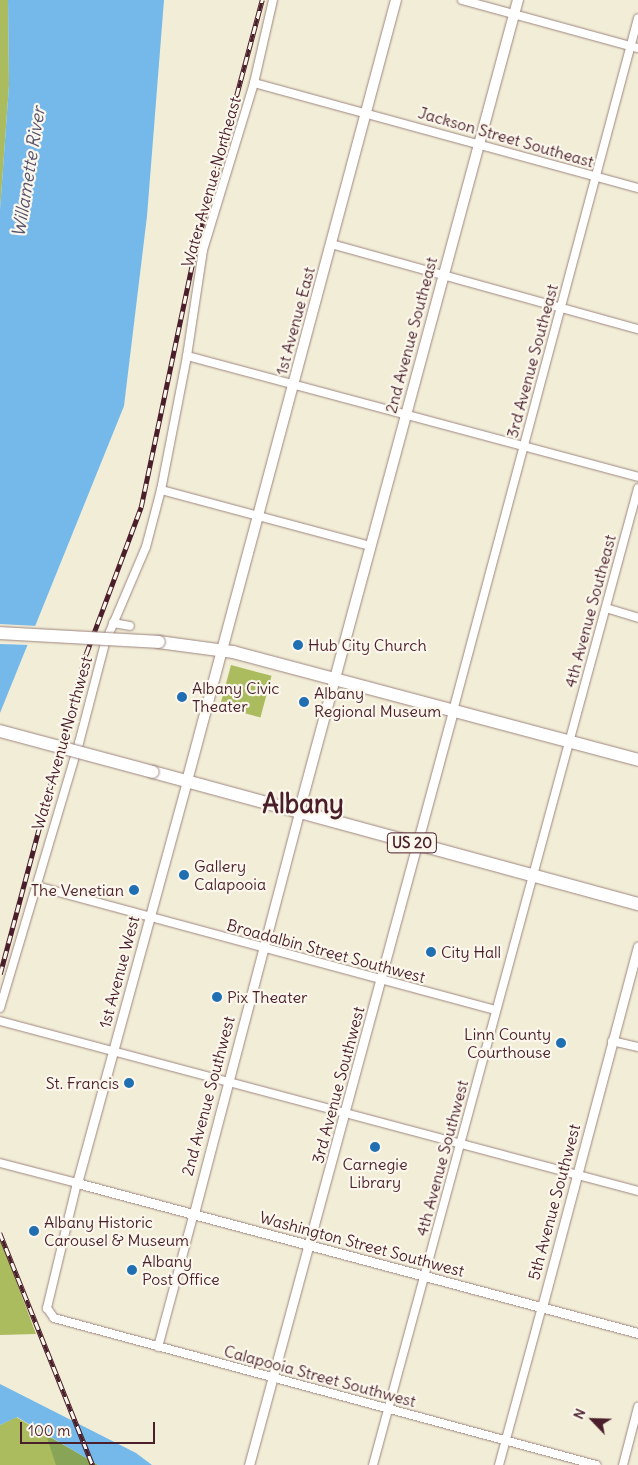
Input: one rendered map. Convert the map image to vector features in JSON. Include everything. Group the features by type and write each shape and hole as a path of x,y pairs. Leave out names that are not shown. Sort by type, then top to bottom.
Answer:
{"highway":[{"path":"0,633 159,642 222,650 638,760"},
{"name":"US 20","path":"0,731 638,904"}],"main road":[{"name":"1st Avenue East","path":"222,650 396,0"},
{"name":"2nd Avenue Southeast","path":"334,679 518,0"},
{"name":"1st Avenue West","path":"186,781 222,650"},
{"name":"2nd Avenue Southwest","path":"299,812 334,679"}],"street":[{"name":"Water Avenue Northeast","path":"161,490 187,356 203,250 254,83 273,0"},
{"path":"462,0 634,47"},
{"name":"3rd Avenue Southeast","path":"453,712 561,308 634,47 638,18"},
{"name":"Jackson Street Southeast","path":"254,83 638,188"},
{"path":"331,244 638,329"},
{"path":"187,356 638,477"},
{"name":"4th Avenue Southeast","path":"569,742 638,488"},
{"path":"161,490 370,546"},
{"name":"Water Avenue Northwest","path":"0,1008 98,664 113,622 146,547 161,490"},
{"path":"606,608 638,618"},
{"path":"113,622 130,626"},
{"name":"3rd Avenue Southwest","path":"249,1465 274,1379 453,712"},
{"name":"4th Avenue Southwest","path":"373,1465 569,742"},
{"name":"1st Avenue West","path":"48,1303 77,1183 186,781"},
{"name":"2nd Avenue Southwest","path":"158,1348 299,812"},
{"name":"Broadalbin Street Southwest","path":"36,886 496,1010"},
{"name":"5th Avenue Southwest","path":"499,1465 638,947"},
{"path":"0,1021 638,1191"},
{"path":"612,1041 638,1047"},
{"path":"0,1163 77,1183"},
{"name":"Washington Street Southwest","path":"77,1183 638,1333"},
{"name":"Calapooia Street Southwest","path":"48,1303 49,1314 57,1320 596,1465"},
{"path":"623,1465 638,1407"}],"green space":[{"path":"0,0 8,0 9,85 0,210"},
{"path":"231,665 272,676 260,717 220,707"},
{"path":"0,1239 17,1283 36,1334 0,1335"},
{"path":"16,1417 98,1465 0,1465 0,1425"},
{"path":"46,1435 69,1448 98,1465 56,1465"}],"water":[{"name":"Willamette River","path":"8,0 164,0 147,216 124,406 0,713 0,210 9,85"},
{"path":"0,1384 136,1453 152,1465 98,1465 17,1417 0,1425"}],"pier":[{"path":"0,624 38,626 30,645 0,644"}],"railway":[{"path":"0,974 86,654 141,507 195,250 262,0"},
{"path":"0,1233 93,1465"}],"place":[{"name":"Hub City Church","path":"298,645"},
{"name":"Albany Civic Theater","path":"182,697"},
{"name":"Albany Regional Museum","path":"304,702"},
{"name":"Gallery Calapooia","path":"184,875"},
{"name":"The Venetian","path":"134,890"},
{"name":"City Hall","path":"431,952"},
{"name":"Pix Theater","path":"217,997"},
{"name":"Linn County Courthouse","path":"561,1043"},
{"name":"St. Francis","path":"129,1083"},
{"name":"Carnegie Library","path":"375,1147"},
{"name":"Albany Historic Carousel & Museum","path":"34,1231"},
{"name":"Albany Post Office","path":"132,1270"}],"district":[{"name":"Albany","path":"303,804"}]}
